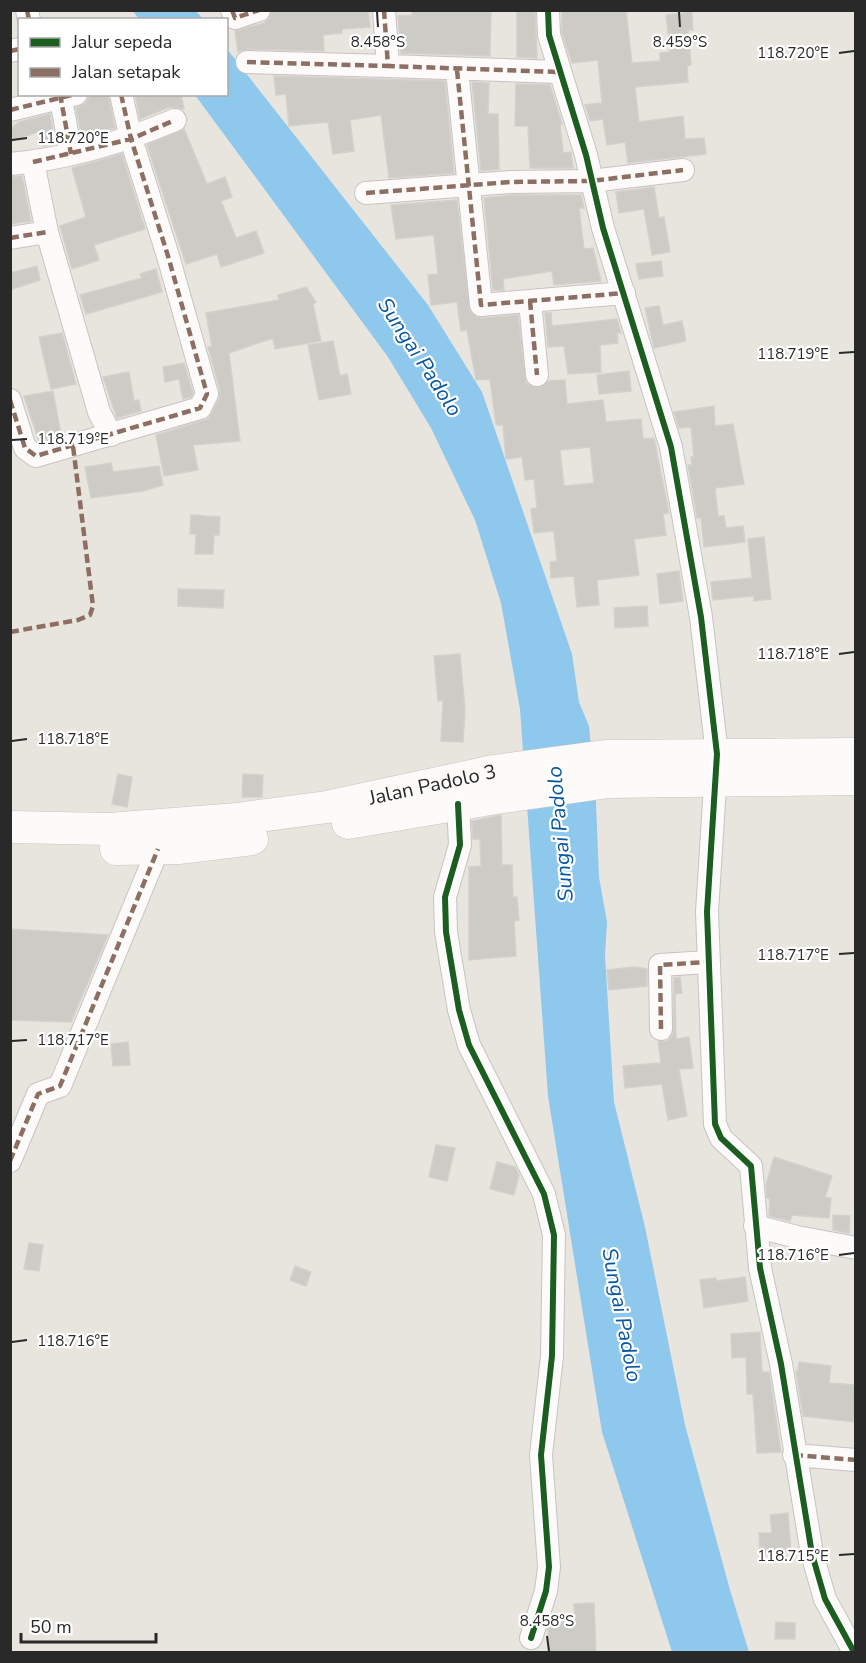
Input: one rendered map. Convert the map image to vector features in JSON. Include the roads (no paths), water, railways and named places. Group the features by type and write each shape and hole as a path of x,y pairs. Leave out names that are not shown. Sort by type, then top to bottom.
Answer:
{"street":[{"path":"232,10 235,18 259,10"},
{"path":"384,10 388,66"},
{"path":"548,10 549,35 559,72 586,155 591,181 671,447 701,617 717,768 707,912 715,1124 721,1138 751,1166 760,1268 781,1364 794,1455 812,1554 825,1599 854,1653"},
{"path":"247,62 559,72"},
{"path":"457,70 481,305 624,293"},
{"path":"10,110 66,96 71,154"},
{"path":"10,400 25,448 33,456 47,454 200,408 207,394 168,256 130,139 121,96"},
{"path":"10,164 33,162 130,139 175,120"},
{"path":"33,162 47,232 99,412 111,435"},
{"path":"366,193 469,185 591,181 683,170"},
{"path":"10,238 47,232"},
{"path":"530,301 537,375"},
{"name":"Jalan Padolo 3","path":"717,768 855,754"},
{"name":"Jalan Padolo 3","path":"10,827 110,829 237,819 606,769 717,768 855,779"},
{"name":"Jalan Padolo 3","path":"10,848 158,849 280,835 458,804 495,785"},
{"path":"458,804 459,845 445,897 446,932 459,1010 469,1045 544,1194 554,1235 552,1356 541,1455 549,1567 546,1591 531,1638"},
{"path":"10,1161 38,1094 60,1086 158,849"},
{"path":"660,1029 660,965 708,963"},
{"path":"755,1226 855,1248"},
{"path":"794,1455 855,1461"}],"water":[{"path":"133,11 196,11 202,18 138,18"},
{"name":"Sungai Padolo","path":"228,50 428,305 482,392 572,654 579,702 589,726 596,803 599,877 607,922 605,956 614,1102 645,1227 685,1425 749,1652 672,1652 602,1432 548,1096 520,709 501,603 475,520 431,428 388,357 196,96 228,96"}]}
